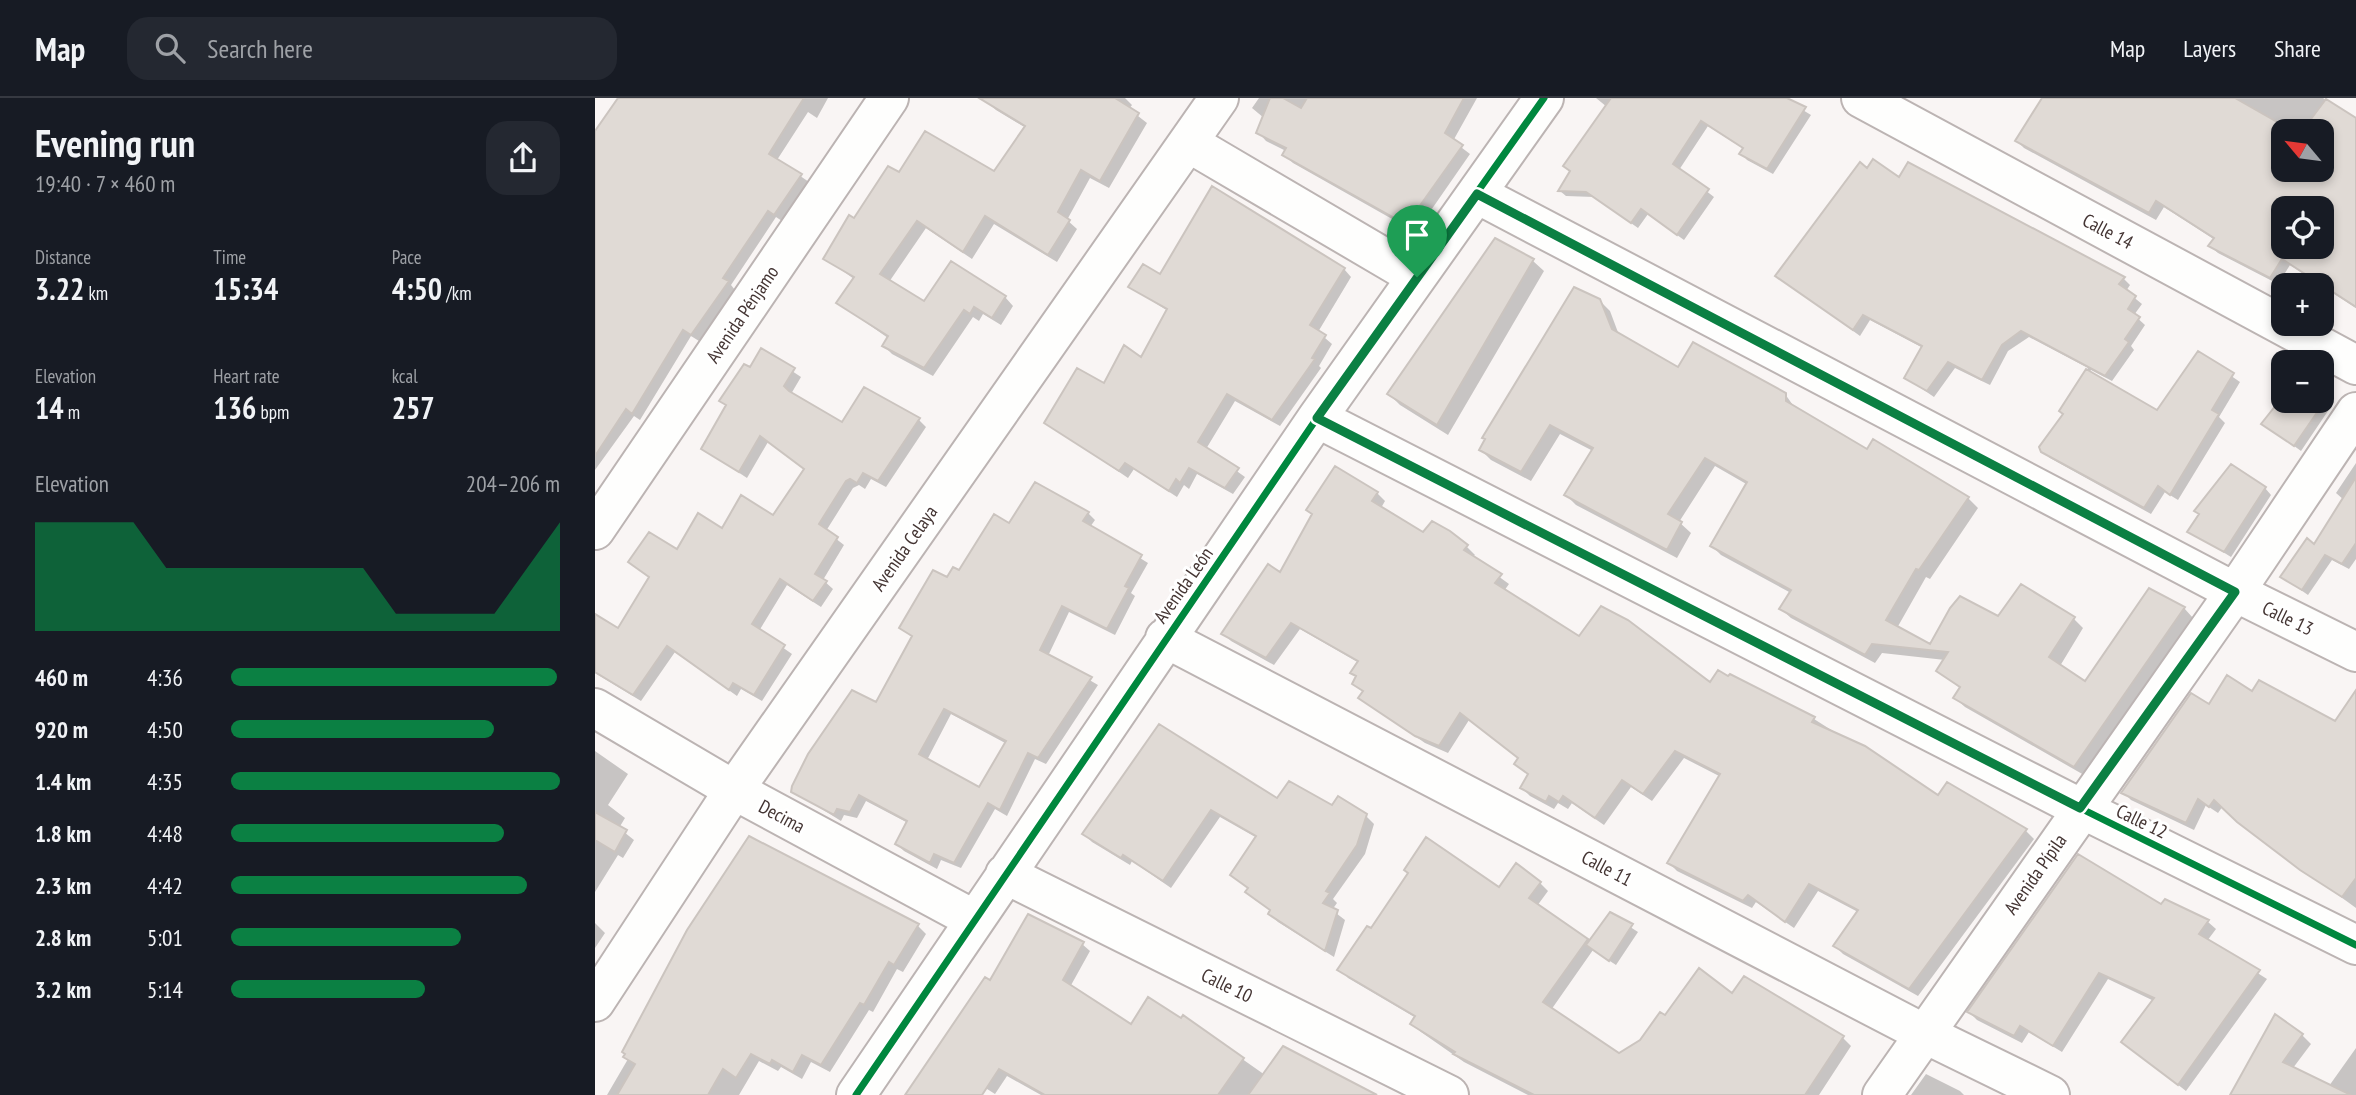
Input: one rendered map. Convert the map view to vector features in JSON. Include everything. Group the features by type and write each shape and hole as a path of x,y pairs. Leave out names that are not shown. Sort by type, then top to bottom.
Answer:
{"street":[{"name":"Avenida Pénjamo","path":"595,530 889,98"},
{"name":"Avenida Celaya","path":"595,1002 734,790 1219,98"},
{"name":"Avenida León","path":"856,1095 1165,638 1544,98"},
{"name":"Calle 14","path":"1861,98 2356,365"},
{"path":"1189,143 1417,277"},
{"name":"Calle 13","path":"1477,194 2235,592 2356,652"},
{"name":"Avenida Pípila","path":"1882,1095 2080,808 2235,592 2356,412"},
{"name":"Calle 12","path":"1317,418 2080,808 2356,945"},
{"name":"Calle 11","path":"1165,638 1925,1034 2050,1095"},
{"name":"Decima","path":"595,708 734,790 973,919"},
{"name":"Calle 10","path":"1005,874 1449,1095"}],"building":[{"path":"618,98 804,98 769,154 802,174 774,215 768,211 723,278 729,281 691,335 683,330 632,414 626,409 595,456 595,131"},
{"path":"979,98 1115,98 1139,113 1100,181 1081,170 1058,212 1070,220 1048,255 985,216 963,252 917,221 880,274 924,301 951,261 1006,296 992,318 974,307 970,314 964,310 924,368 882,346 888,336 836,303 854,277 823,259 849,215 854,218 888,166 899,172 925,131 994,171 1025,126"},
{"path":"1270,98 1283,98 1301,108 1307,98 1464,98 1445,133 1463,145 1409,221 1398,220 1282,155 1286,148 1256,133"},
{"path":"1611,98 1787,98 1806,107 1767,169 1739,154 1743,148 1701,121 1673,164 1709,189 1677,235 1641,209 1631,223 1586,192 1558,191 1570,171 1563,166"},
{"path":"2042,98 2235,98 2272,119 2271,182 2335,182 2335,119 2311,119 2326,99 2356,118 2356,307 2334,293 2334,273 2304,273 2282,259 2270,278 2208,246 2214,238 2156,201 2149,213 2015,141"},
{"path":"1873,159 1899,177 1908,162 2125,277 2119,284 2136,296 2128,309 2140,317 2125,339 2129,342 2105,376 2021,331 2002,345 1982,380 1948,362 1927,391 1904,378 1922,346 1863,315 1853,330 1775,276 1860,162 1867,168"},
{"path":"1212,186 1345,268 1310,325 1326,335 1312,358 1315,359 1272,420 1227,394 1198,442 1239,468 1225,488 1189,468 1180,483 1176,479 1169,491 1125,463 1119,471 1044,423 1077,368 1104,383 1124,345 1141,357 1167,309 1128,287 1143,264 1160,274"},
{"path":"1495,238 1534,259 1437,425 1387,394"},
{"path":"1574,287 1600,299 1612,329 1678,367 1693,342 1786,393 1786,401 1867,449 1873,439 1969,497 1919,570 1916,569 1886,620 1930,644 1950,608 1960,596 1998,616 2021,584 2075,617 2049,657 2085,681 2149,588 2185,607 2074,767 1953,698 1960,687 1936,671 1948,652 1872,644 1865,655 1779,609 1791,590 1710,546 1747,482 1705,458 1668,514 1682,522 1667,550 1564,495 1593,448 1550,425 1521,472 1479,450 1485,439 1482,438"},
{"path":"761,348 795,368 784,386 789,391 842,422 864,387 920,418 878,481 863,473 857,483 850,479 846,481 819,524 838,537 815,574 827,581 813,601 780,579 752,624 785,645 754,695 733,683 729,690 667,646 633,695 595,672 595,614 618,628 649,577 628,562 649,532 677,549 698,513 722,528 741,495 773,515 804,469 760,436 739,472 701,449 726,405 719,401 744,364 750,367"},
{"path":"2198,351 2234,373 2212,410 2219,414 2170,495 2158,486 2144,508 2041,452 2039,447 2063,414 2059,411 2086,369 2157,410"},
{"path":"2271,411 2317,413 2294,446 2261,424"},
{"path":"2231,464 2266,487 2224,552 2187,532 2199,514 2194,511"},
{"path":"1335,466 1378,492 1372,501 1423,532 1432,521 1450,531 1468,545 1464,550 1502,574 1495,583 1579,636 1601,606 1628,620 1710,682 1718,670 1728,676 1730,674 1815,717 1812,722 1865,746 1938,795 1947,782 2027,829 1909,989 1833,946 1858,910 1809,884 1785,922 1748,895 1743,901 1667,863 1720,774 1675,751 1643,794 1622,780 1595,818 1563,796 1559,802 1549,796 1546,802 1520,788 1528,774 1514,764 1518,758 1460,713 1439,746 1415,736 1358,698 1363,691 1352,684 1356,676 1350,673 1358,661 1291,623 1266,658 1221,634 1268,564 1280,572 1312,514 1306,510"},
{"path":"2356,477 2356,543 2342,564 2325,555 2302,590 2280,577 2307,538 2314,544"},
{"path":"1035,482 1089,512 1083,521 1142,555 1125,586 1129,588 1107,629 1062,606 1040,650 1092,677 1038,758 1028,753 1000,810 988,803 954,863 934,854 930,863 895,844 907,821 859,795 850,812 837,809 834,815 791,792 792,786 808,754 852,690 876,702 912,636 899,628 933,570 947,577 953,567 959,570 994,514 1009,523","holes":["944,709 1006,741 979,787 919,754"]},
{"path":"2227,675 2252,691 2259,680 2335,721 2356,690 2356,878 2342,897 2300,870 2237,822 2214,800 2209,807 2198,799 2186,823 2121,793 2191,693 2209,704"},
{"path":"1159,724 1277,798 1289,781 1332,805 1338,796 1367,814 1357,845 1326,891 1330,893 1323,903 1338,910 1325,951 1268,914 1270,910 1245,892 1248,888 1230,875 1256,836 1211,810 1163,881 1123,855 1121,858 1082,834"},
{"path":"595,812 627,830 615,852 595,840"},
{"path":"749,836 919,924 894,965 889,962 864,1005 860,1003 821,1065 802,1055 793,1072 772,1060 770,1064 751,1054 736,1078 723,1069 708,1095 617,1095 635,1064 623,1057 625,1054 622,1052 687,930"},
{"path":"1426,837 1499,887 1516,863 1541,882 1529,898 1588,939 1543,1002 1619,1053 1640,1040 1660,1012 1665,1015 1699,968 1732,993 1744,976 1844,1036 1805,1095 1534,1095 1453,1054 1455,1052 1410,1024 1415,1016 1337,970 1367,926 1371,928 1408,873 1404,870"},
{"path":"2078,854 2161,904 2165,899 2209,920 2199,934 2260,970 2178,1085 2121,1042 2154,998 2099,973 2053,1046 2020,1026 2014,1036 1967,1012"},
{"path":"1610,912 1633,924 1609,961 1586,945"},
{"path":"1028,914 1084,942 1063,980 1131,1024 1148,997 1181,1018 1183,1015 1244,1058 1218,1095 1045,1095 999,1069 982,1095 905,1095 985,977 990,980"},
{"path":"2275,1014 2303,1034 2283,1062 2351,1095 2230,1095"},
{"path":"1283,1046 1377,1095 1248,1095"}],"cycle path":[{"path":"856,1095 1317,418 1544,98"},
{"path":"1317,418 2080,808 2356,945"}],"route":[{"path":"1477,194 2235,592 2080,808 1317,418 1417,277 1477,194"}]}
